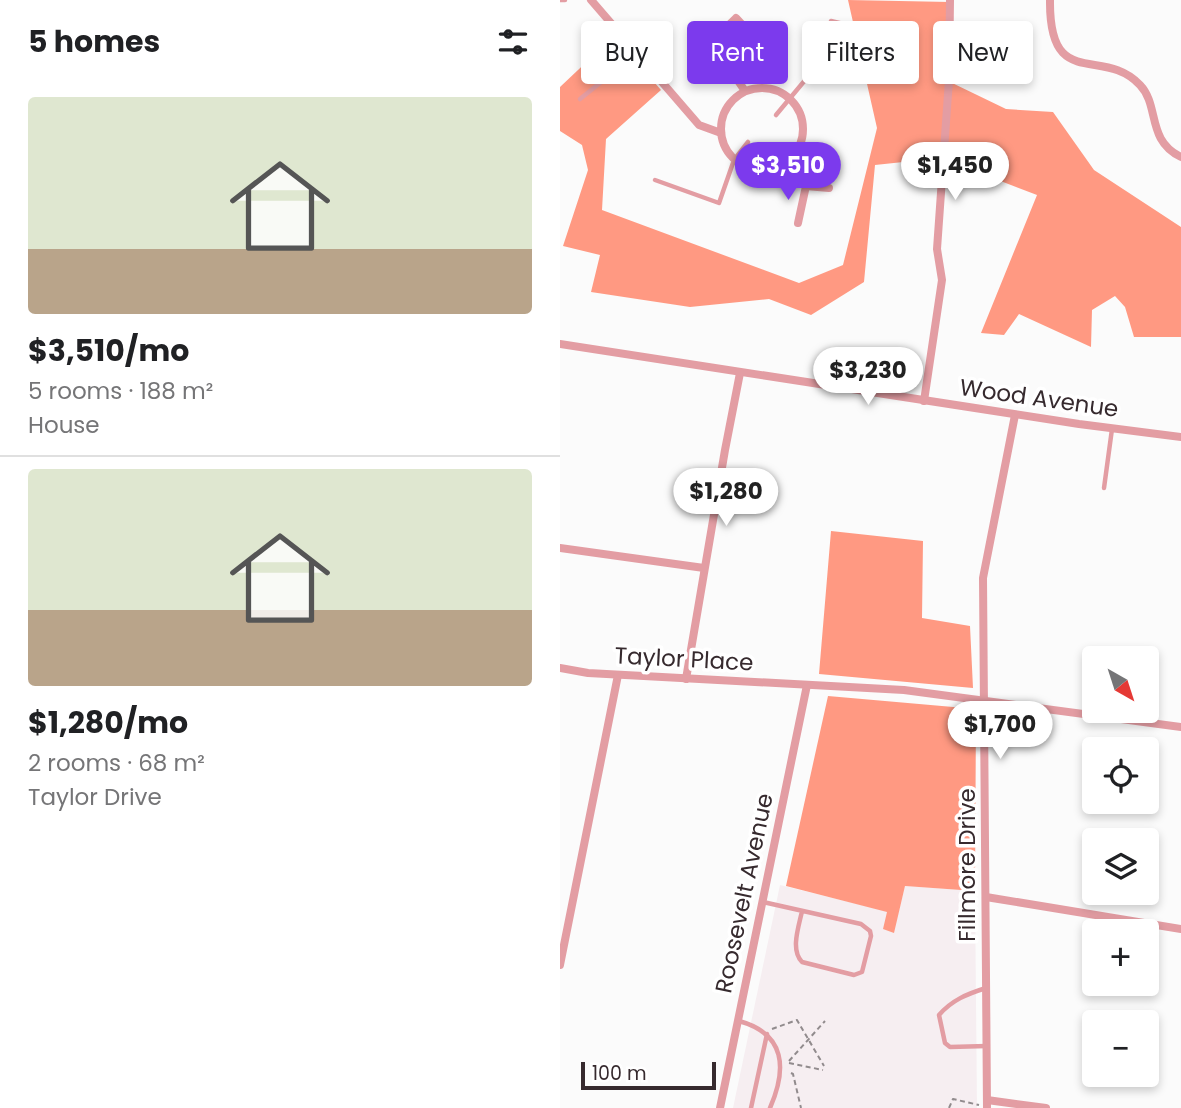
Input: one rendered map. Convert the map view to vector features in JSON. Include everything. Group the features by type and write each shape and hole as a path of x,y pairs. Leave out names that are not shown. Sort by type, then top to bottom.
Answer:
{"street":[{"path":"591,0 608,21"},
{"path":"924,401 942,280 937,249 949,80 950,0"},
{"path":"1050,0 1052,31 1062,50 1076,63 1111,68 1127,74 1142,86 1162,142 1181,158"},
{"path":"736,18 748,31 724,60 713,62 704,49 736,18"},
{"path":"663,84 699,125 721,133"},
{"path":"740,84 745,91"},
{"path":"757,87 784,93 801,115 803,133 797,151 788,161 775,168 757,170 734,160 727,151 721,133 723,115 733,99 745,91 757,87"},
{"path":"788,161 806,187 798,223"},
{"path":"806,187 829,188"},
{"name":"Wood Avenue","path":"560,344 1015,415 1181,437"},
{"path":"687,679 704,568 740,373"},
{"name":"Fillmore Drive","path":"985,1104 987,988 983,578 1015,415"},
{"path":"560,548 704,568"},
{"name":"Taylor Place","path":"560,668 618,675 904,691 1181,727"},
{"path":"560,965 618,675"},
{"name":"Roosevelt Avenue","path":"720,1108 807,685"},
{"path":"986,897 1181,929"},
{"path":"985,1104 1046,1108"}],"lane":[{"path":"560,0 565,0"},
{"path":"831,21 856,27 847,77 819,70 831,21"},
{"path":"580,99 599,84"},
{"path":"776,115 803,84"},
{"path":"655,180 719,202 734,160 748,142"},
{"path":"1104,488 1112,428"},
{"path":"762,902 802,911 866,926 871,936 862,972 854,975 799,960 795,952 802,911"},
{"path":"987,988 966,994 949,1003 939,1015 945,1043 950,1047 987,1046"},
{"path":"738,1020 756,1025 775,1043 781,1072 778,1090 770,1108"},
{"path":"751,1108 767,1034"}],"path":[{"path":"772,1029 797,1020 824,1066"},
{"path":"823,1070 789,1062 825,1021"},
{"path":"791,1073 801,1108"},
{"path":"949,1108 953,1099 985,1104"}],"shaded area":[{"path":"848,0 950,2 949,21 933,21 933,84 954,84 1006,109 1053,112 1094,170 1181,227 1181,337 1134,337 1125,307 1115,296 1092,310 1091,347 1019,314 1004,335 981,333 1037,195 941,158 875,165 864,282 811,315 769,299 690,307 591,292 600,255 563,246 588,170 582,145 560,131 560,87 581,67 581,84 656,84 661,90 606,139 602,210 799,283 843,265 877,128 867,84 919,84 919,21 853,21"},
{"path":"831,531 923,541 922,618 970,626 973,688 819,674"},
{"path":"828,696 976,709 975,891 905,886 894,933 883,929 887,912 786,886"},
{"path":"780,885 898,914 905,886 975,891 977,1108 733,1108"}]}
